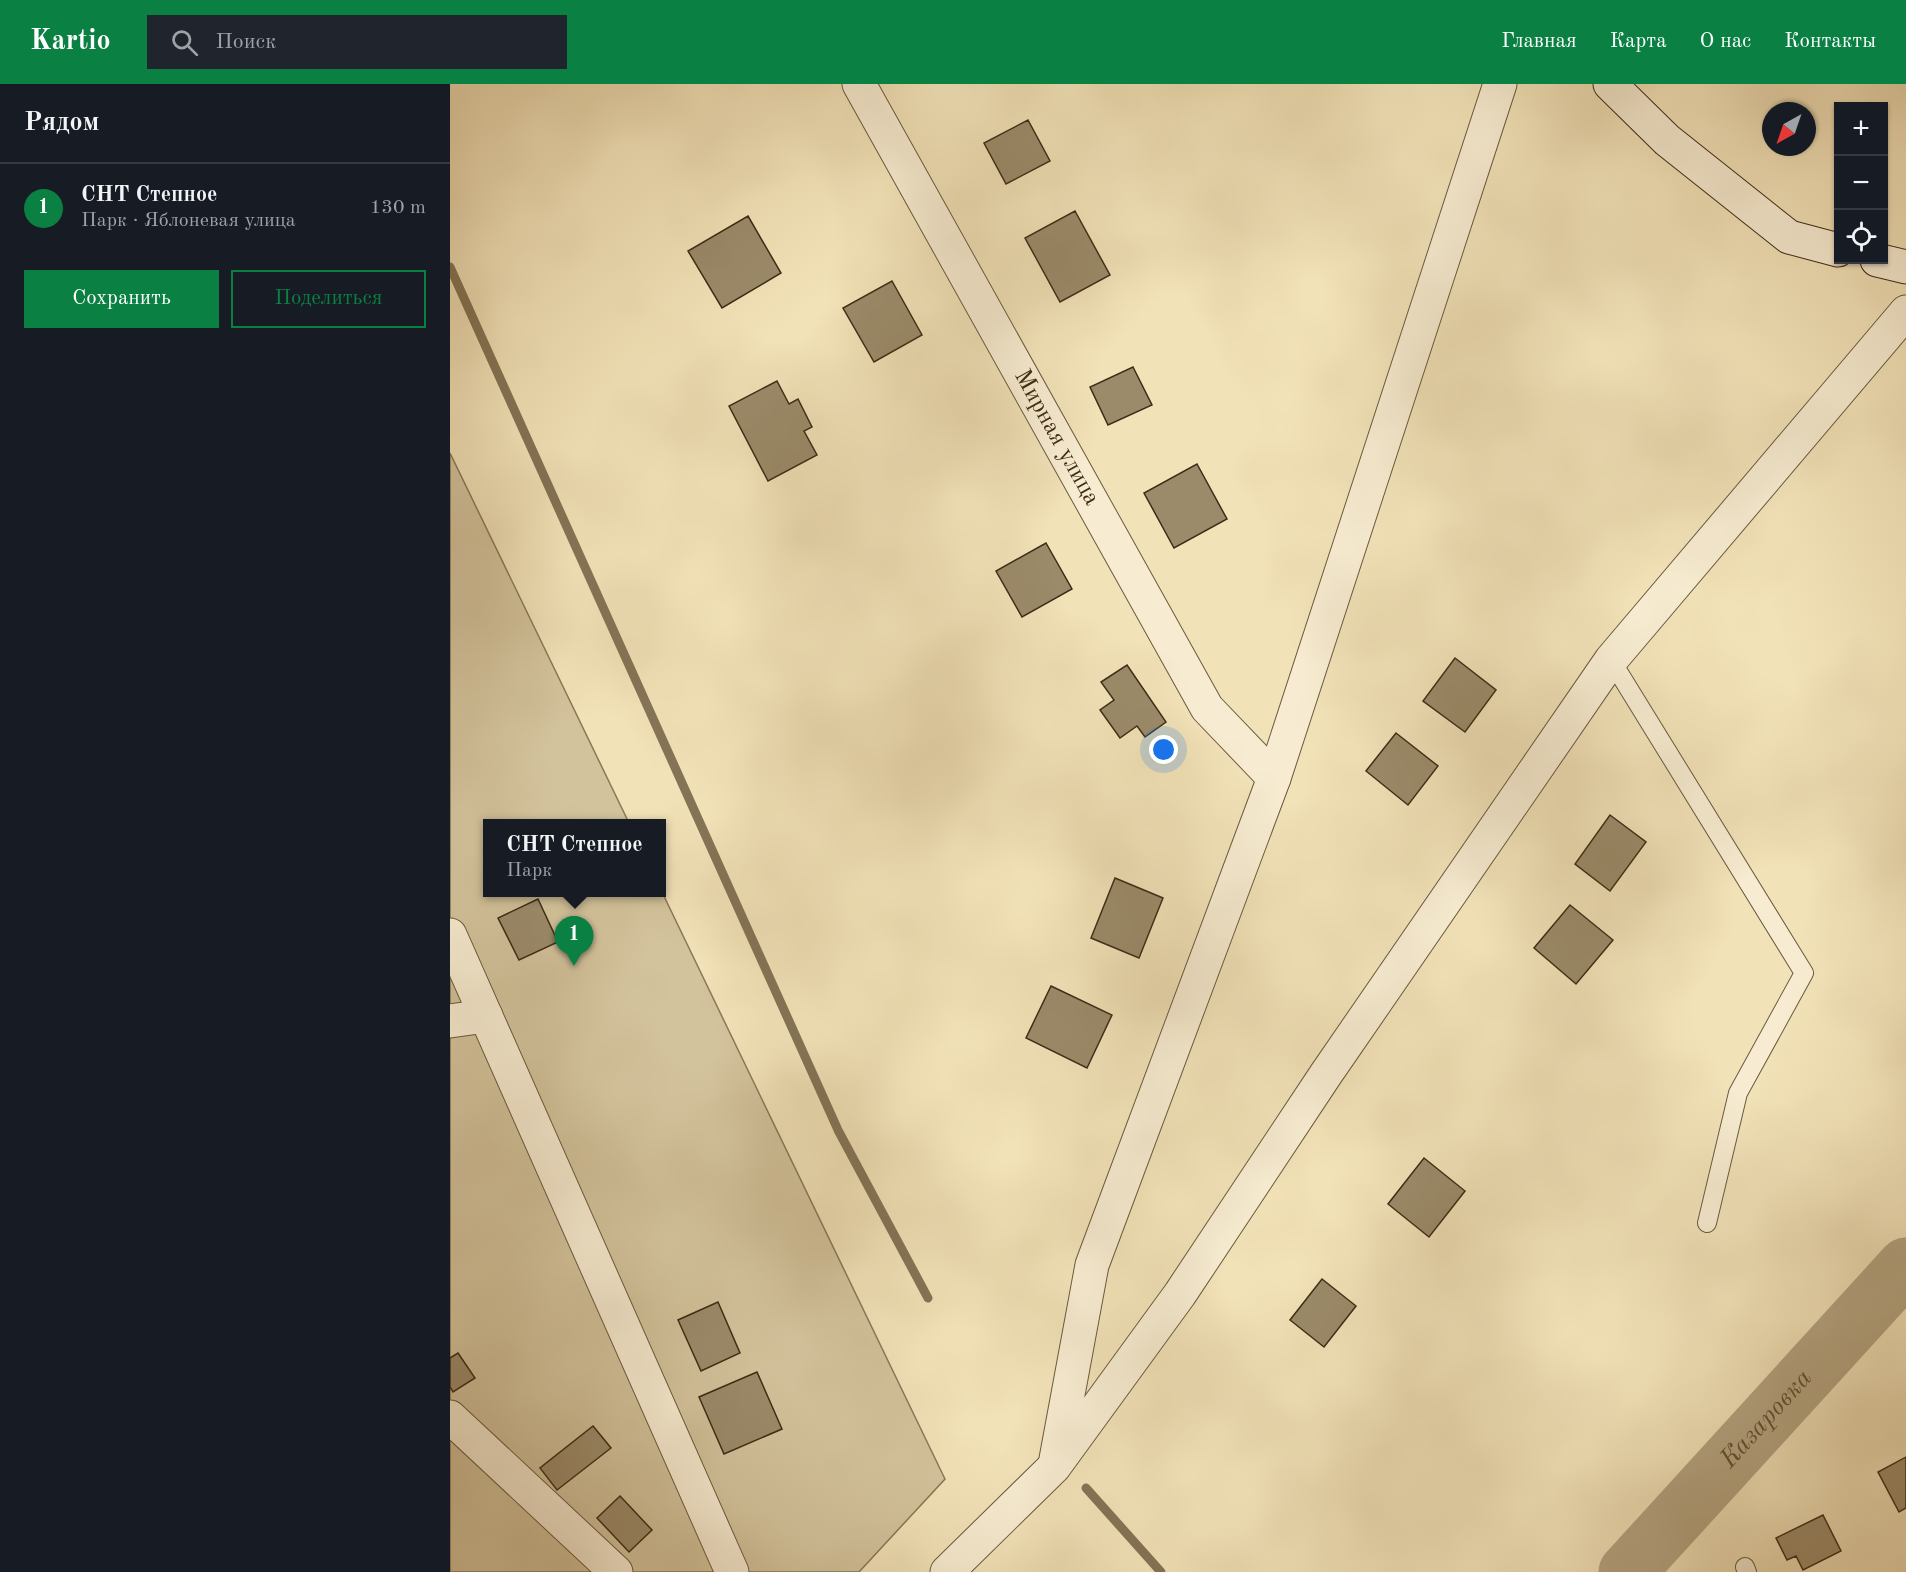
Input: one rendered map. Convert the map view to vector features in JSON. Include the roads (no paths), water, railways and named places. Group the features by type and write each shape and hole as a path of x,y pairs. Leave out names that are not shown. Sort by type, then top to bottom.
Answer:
{"street":[{"name":"Мирная улица","path":"859,84 1207,708 1274,778"},
{"path":"1054,1467 1092,1265 1274,778 1500,84"},
{"path":"1610,84 1667,140 1789,237 1834,249"},
{"path":"1888,263 1906,267"},
{"path":"948,1572 1054,1467 1180,1294 1326,1074 1611,660 1906,312"},
{"path":"450,935 732,1572"},
{"path":"450,1021 486,1016"},
{"path":"450,1417 616,1572"}],"lane":[{"path":"1611,660 1804,973 1738,1093 1707,1223"}],"waterway":[{"path":"450,267 838,1130 928,1298"},
{"name":"Казаровка","path":"1627,1572 1906,1266"},
{"path":"1086,1488 1161,1572"}],"place":[{"name":"СНТ Степное","path":"574,966"}]}
